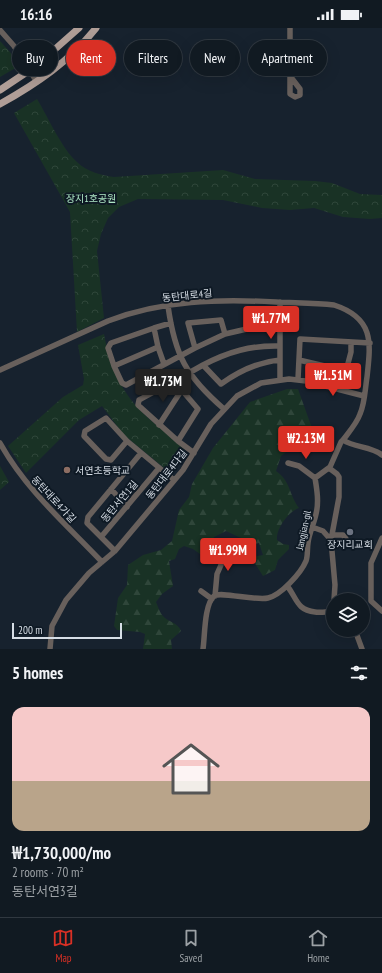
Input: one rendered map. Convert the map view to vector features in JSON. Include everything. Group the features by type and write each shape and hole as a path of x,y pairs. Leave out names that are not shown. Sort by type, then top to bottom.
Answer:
{"main road":[{"path":"58,48 79,28"},
{"path":"58,66 96,28"},
{"path":"0,90 22,76"},
{"path":"2,103 45,76"},
{"path":"2,103 18,91 18,86 14,82"}],"street":[{"path":"290,28 290,40"},
{"path":"0,30 12,44"},
{"path":"33,76 37,82"},
{"name":"동탄대로4길","path":"0,370 118,317 149,308 223,300 327,304 350,312 361,323 370,343 370,357 360,415 344,440"},
{"path":"280,302 280,379"},
{"path":"168,306 170,323 179,356 189,373 202,389 224,409"},
{"path":"195,348 188,323 221,320 225,334"},
{"path":"170,323 111,343 108,348 122,384 126,385 179,356 225,334 260,326 280,327"},
{"path":"154,328 158,347 164,364"},
{"path":"298,379 300,339 370,343"},
{"path":"299,360 346,371 351,352 351,342"},
{"path":"194,453 178,441 138,405 140,400 222,355 243,349 280,346"},
{"path":"114,366 158,347"},
{"path":"203,365 221,384 246,368 263,362 280,360"},
{"name":"동탄대로4다길","path":"50,649 52,626 58,612 79,583 115,551 174,480 194,453 207,430 224,409 246,390 261,383 280,379 298,379 364,396"},
{"path":"174,381 198,409 178,441"},
{"path":"160,425 181,391"},
{"path":"127,441 111,460 106,460 84,436 85,431 106,418 127,441 174,480"},
{"path":"288,463 299,466 315,478 329,468 341,442 344,440 350,444 372,449 382,455"},
{"name":"동탄대로4가길","path":"0,443 12,464 38,497 102,562"},
{"name":"동탄서연1길","path":"141,453 87,520 87,523 101,537 159,468"},
{"path":"329,468 337,474 340,484 332,537 334,593"},
{"name":"Jangjian-gil","path":"213,597 222,594 241,598 267,598 288,587 306,561 308,542 317,514 318,500 315,478"},
{"path":"111,489 127,506"},
{"path":"312,527 323,531 332,537 343,535 346,539"},
{"path":"101,537 115,551"},
{"path":"382,538 371,560 371,600 382,611"},
{"path":"203,649 207,615 213,597 217,574 221,565 220,558 225,554 242,549"},
{"path":"288,587 294,600 309,612 326,613"},
{"path":"202,591 213,597"},
{"path":"358,637 362,649"}],"green space":[{"path":"0,41 12,55 12,70 0,77"},
{"name":"장지1호공원","path":"37,99 71,156 85,168 94,172 114,177 223,170 255,179 332,183 360,194 382,195 382,218 370,219 343,217 314,208 290,210 262,208 223,200 138,199 119,207 108,218 101,234 97,251 104,318 77,332 70,212 14,113"},
{"path":"104,334 115,372 127,394 144,414 175,440 186,452 172,471 168,471 124,435 102,406 79,420 26,473 8,446 63,397 83,385 84,379 78,345"},
{"path":"287,389 298,389 313,431 281,456 276,471 285,479 299,508 287,517 278,531 277,540 283,544 289,545 289,549 278,560 275,570 263,576 252,559 253,557 263,555 259,543 248,546 241,538 226,531 214,537 213,541 200,554 193,549 184,546 179,549 175,559 169,561 173,586 162,594 156,602 162,615 180,628 181,631 171,640 172,649 143,649 145,634 140,632 117,630 114,626 118,598 127,585 128,565 143,555 161,550 172,541 179,510 189,497 192,484 213,448 250,402"},
{"path":"0,466 9,482 0,490"}],"place":[{"name":"서연초등학교","path":"67,470"},
{"name":"장지리교회","path":"350,532"}]}
